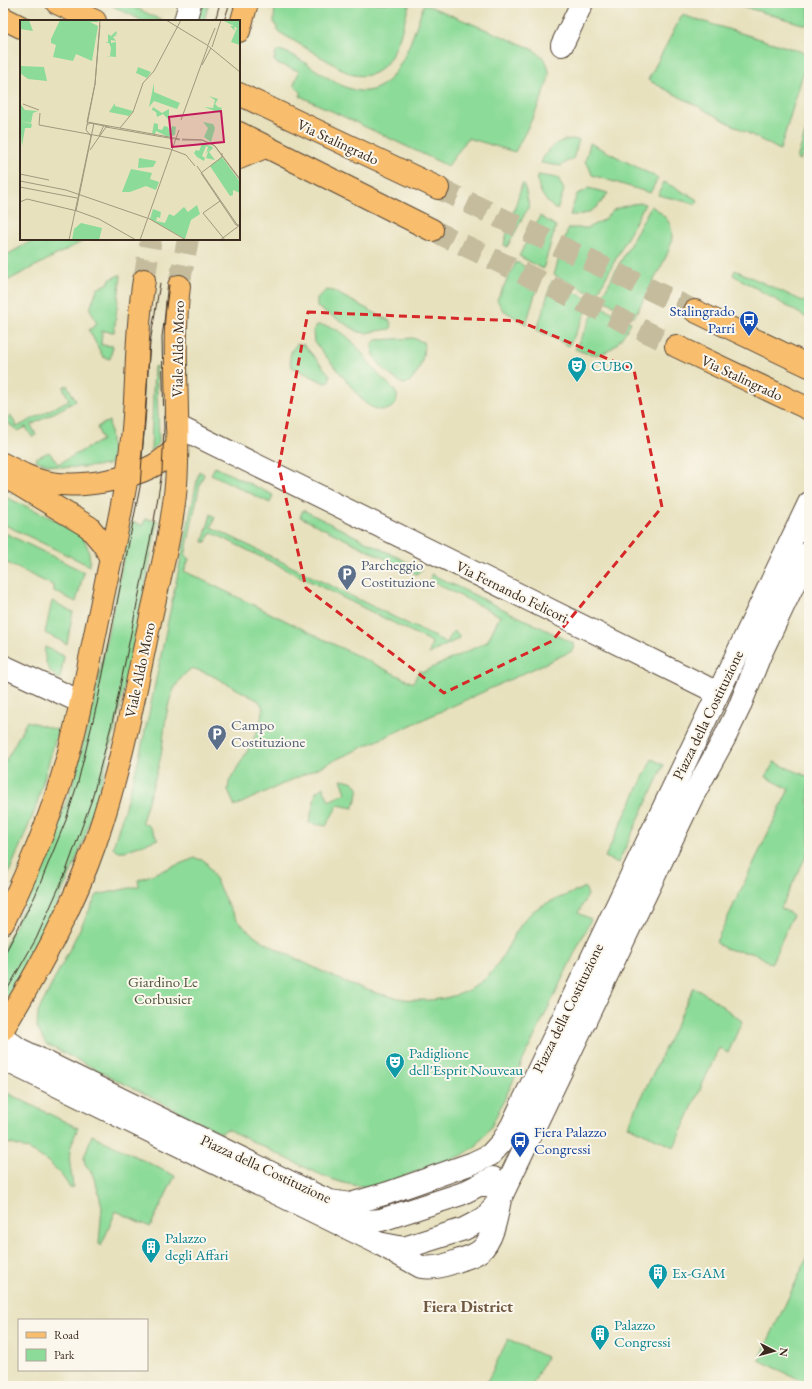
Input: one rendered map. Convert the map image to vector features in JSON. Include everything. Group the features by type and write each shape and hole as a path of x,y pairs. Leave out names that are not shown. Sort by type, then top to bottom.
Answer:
{"main road":[{"path":"57,3 93,20"},
{"path":"240,28 247,3"},
{"path":"3,18 20,26"},
{"name":"Via Stalingrado","path":"240,94 438,188"},
{"path":"240,134 432,230"},
{"path":"240,158 265,147"},
{"path":"3,923 20,889 50,815 62,778 80,702 127,475 134,419 137,337 144,280"},
{"name":"Viale Aldo Moro","path":"3,1029 47,954 66,914 89,858 108,804 131,715 173,513 177,437 175,348 179,286"},
{"path":"695,311 809,366"},
{"name":"Via Stalingrado","path":"676,346 809,409"},
{"path":"3,464 37,480 64,485 93,483 127,475 154,465 177,437"},
{"path":"3,476 89,527 104,545 110,559"}],"street":[{"path":"185,20 190,3"},
{"path":"562,45 582,3"},
{"name":"Via Fernando Felicori","path":"177,437 718,693"},
{"name":"Piazza della Costituzione","path":"3,1037 19,1049 330,1201 340,1204 359,1202 482,1159 496,1150 509,1131 809,503"},
{"name":"Piazza della Costituzione","path":"3,1058 378,1243 421,1267 428,1268 450,1264 476,1254 485,1246 491,1233 500,1199 692,797 724,740 739,708 760,655 809,552"},
{"path":"3,666 80,702"},
{"name":"Piazza della Costituzione","path":"323,1216 356,1222 381,1220 449,1198 480,1185 504,1170 523,1151"},
{"path":"480,1185 489,1185 495,1188 500,1199"}],"highlighted area":[{"path":"308,312 519,321 634,370 662,507 552,641 444,693 306,588 279,467"}],"green space":[{"path":"107,3 126,3 161,20 141,20"},
{"path":"202,3 209,3 204,20 197,20"},
{"path":"275,3 410,3 398,41 392,54 385,64 376,72 365,76 350,74 279,32 274,22"},
{"path":"731,3 809,3 809,26"},
{"path":"424,4 528,47 539,54 547,63 549,72 545,89 515,152 468,138 448,166 300,96 301,92 294,85 299,71 276,63 274,59 276,52 280,50 296,57 343,86 361,91 376,89 388,80 398,67 407,51"},
{"path":"682,15 809,54 780,150 648,80"},
{"path":"809,121 809,142 800,160 797,159"},
{"path":"572,139 579,140 573,159 561,166 541,163 546,153 553,146 562,141"},
{"path":"590,143 658,178 650,193 592,175 585,162"},
{"path":"538,175 558,178 564,190 557,210 549,204 540,190"},
{"path":"664,182 698,200 696,204 658,195"},
{"path":"522,184 524,184 529,206 507,247 504,245 505,240"},
{"path":"588,188 608,193 601,203 592,210 583,214 570,215 577,194"},
{"path":"642,203 645,204 596,296 554,275 568,228 587,228 602,221 615,209"},
{"path":"651,206 662,214 668,221 672,238 666,256 634,317 601,298"},
{"path":"540,216 556,226 543,269 519,256"},
{"path":"33,240 85,240 3,283 3,257"},
{"path":"516,262 541,275 526,324 503,310 497,300"},
{"path":"735,270 809,304 809,319 733,275"},
{"path":"121,275 114,332 102,331 101,345 113,346 110,359 103,357 89,330 97,324 90,309 97,289 109,283 109,280"},
{"path":"552,281 592,301 569,346 537,330"},
{"path":"326,290 333,291 390,321 392,327 390,329 365,333 359,332 317,307 317,299"},
{"path":"598,305 631,322 621,339 609,350 595,354 585,353 575,349"},
{"path":"317,325 338,330 353,342 379,375 395,390 397,398 393,406 389,409 381,410 364,402 314,342 313,331"},
{"path":"413,338 423,342 424,347 422,360 416,374 408,383 403,384 387,372 378,362 372,344 376,340"},
{"path":"297,344 304,345 330,375 329,382 325,383 292,367 290,355"},
{"path":"156,365 159,443 151,451 154,367"},
{"path":"67,385 76,401 31,425 36,435 32,437 26,427 18,431 10,425 8,419 10,414 17,427 69,400 63,387"},
{"path":"109,421 112,451 111,463 108,465 63,467 54,466 36,460 36,458 49,452 58,464 102,440 97,427"},
{"path":"215,467 273,495 270,503 211,474"},
{"path":"199,471 204,474 200,484 185,556 189,559 184,571 413,683 419,671 423,672 487,642 500,616 431,581 431,574 573,643 574,646 572,651 235,806 228,791 229,782 252,743 260,724 263,708 259,701 211,675 192,668 182,677 175,687 167,710 160,760 142,822 149,826 158,839 125,851 116,851 113,848 138,762"},
{"path":"3,496 59,522 78,534 87,546 90,566 3,524"},
{"path":"303,510 423,570 416,574 300,517"},
{"path":"211,514 215,517 211,527 447,643 453,631 459,635 458,639 429,654 432,642 211,532 206,542 203,542"},
{"path":"145,519 158,521 126,680 108,759 97,798 85,836 68,880 37,943 3,1005 3,950 46,860 73,782 93,705 131,522 143,525"},
{"path":"3,532 84,572 76,602 54,591 54,586 3,561"},
{"path":"52,601 73,612 67,644 45,633"},
{"path":"45,647 64,656 60,679 52,674 47,666"},
{"path":"27,721 58,730 35,810 3,887 3,766"},
{"path":"652,759 664,765 618,863 605,857"},
{"path":"774,762 809,777 809,850 781,908 793,915 771,964 757,955 729,950 720,946 716,942 789,789 766,777"},
{"path":"341,779 353,782 358,788 357,797 353,808 338,805 326,826 309,823 316,792 323,787 329,801 346,793"},
{"name":"Giardino Le Corbusier","path":"195,858 205,861 232,913 238,921 266,943 345,982 366,990 410,1000 432,1000 453,996 474,987 484,980 492,971 499,962 515,933 534,910 585,887 588,895 578,913 591,919 491,1127 476,1146 461,1156 376,1186 352,1185 319,1174 227,1129 221,1133 46,1044 37,1028 38,1012 97,895 139,886 138,880"},
{"path":"694,987 742,1021 728,1053 719,1048 674,1147 628,1126"},
{"path":"3,1091 78,1128 71,1145 70,1152 73,1187 70,1188 50,1164 33,1152 3,1142"},
{"path":"92,1135 175,1176 150,1227 116,1211 101,1246 99,1244 102,1207 92,1173 85,1164 84,1157"},
{"path":"809,1254 809,1384 759,1360"},
{"path":"508,1339 546,1357 532,1386 485,1386"}],"tunnel":[{"path":"438,188 695,311"},
{"path":"432,230 676,346"},
{"path":"144,280 151,240"},
{"path":"179,286 188,240"}],"tram line":[{"path":"215,20 220,3"},
{"path":"224,20 230,3"},
{"path":"3,957 35,896 66,820 78,782 97,704 140,487 150,343 160,283"},
{"path":"3,997 36,939 65,874 92,799 115,711 154,521 162,472 164,428 162,337 169,285"}],"place":[{"name":"Stalingrado Parri","path":"749,337"},
{"name":"CUBO","path":"577,383"},
{"name":"Parcheggio Costituzione","path":"347,591"},
{"name":"Campo Costituzione","path":"217,751"},
{"name":"Padiglione dell'Esprit Nouveau","path":"395,1079"},
{"name":"Fiera Palazzo Congressi","path":"520,1158"},
{"name":"Palazzo degli Affari","path":"151,1264"},
{"name":"Ex-GAM","path":"658,1290"},
{"name":"Palazzo Congressi","path":"600,1351"}],"district":[{"name":"Fiera District","path":"468,1306"}]}
